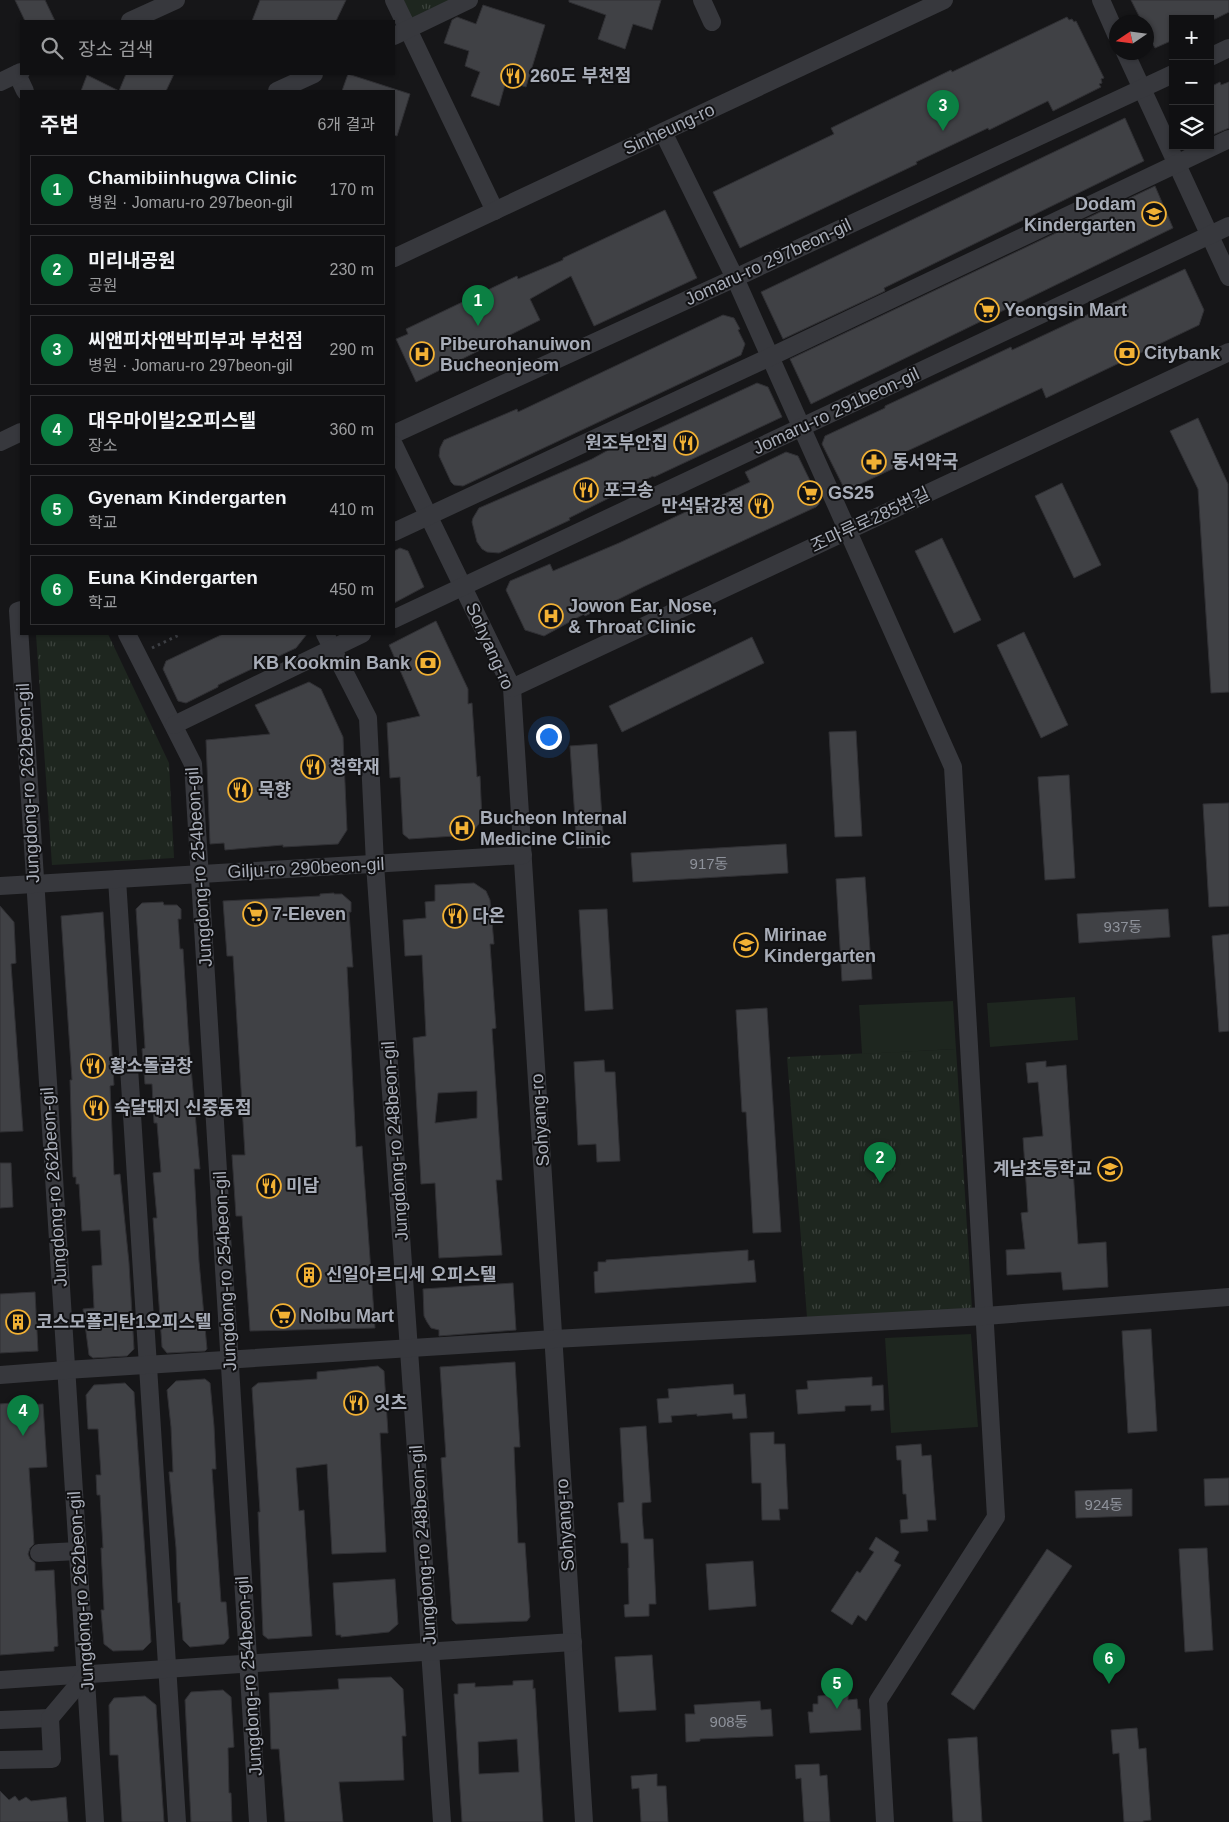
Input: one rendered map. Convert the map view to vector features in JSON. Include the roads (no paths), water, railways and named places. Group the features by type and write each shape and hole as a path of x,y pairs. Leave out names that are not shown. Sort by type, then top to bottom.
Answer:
{"street":[{"path":"132,20 176,0"},
{"path":"394,0 400,33 495,211"},
{"path":"400,33 469,0"},
{"path":"702,0 712,22"},
{"name":"Sinheung-ro","path":"395,258 944,0"},
{"path":"1101,0 1109,18"},
{"path":"1214,55 1229,48"},
{"path":"1129,60 1229,277"},
{"path":"0,82 19,73 25,90"},
{"path":"279,90 312,75"},
{"name":"Jomaru-ro 297beon-gil","path":"395,434 1169,76"},
{"path":"663,132 735,278 953,767 996,1517 878,1701 885,1822"},
{"path":"395,532 770,357 1229,139"},
{"name":"Jomaru-ro 291beon-gil","path":"463,587 1229,226"},
{"name":"조마루로285번길","path":"512,688 1229,352"},
{"path":"0,442 20,432"},
{"name":"Sohyang-ro","path":"395,447 512,688 584,1822"},
{"path":"395,619 463,587"},
{"name":"Jungdong-ro 262beon-gil","path":"21,635 33,884 87,1674 95,1822"},
{"name":"Jungdong-ro 254beon-gil","path":"128,635 193,764 258,1822"},
{"path":"174,725 329,641 357,635"},
{"name":"Jungdong-ro 248beon-gil","path":"329,641 368,718 375,864 442,1822"},
{"name":"Gilju-ro 290beon-gil","path":"0,886 523,855"},
{"path":"117,878 177,1822"},
{"path":"0,1375 554,1338 985,1316 1229,1297"},
{"path":"39,1554 78,1551"},
{"path":"0,1680 573,1642"},
{"path":"0,1760 52,1759 50,1718 87,1674"},
{"path":"0,1720 50,1718"}],"place":[{"name":"260도 부천점","path":"513,76"},
{"name":"씨앤피차앤박피부과 부천점","path":"943,131"},
{"name":"Dodam Kindergarten","path":"1154,214"},
{"name":"Yeongsin Mart","path":"987,310"},
{"name":"Chamibiinhugwa Clinic","path":"478,326"},
{"name":"Citybank","path":"1127,353"},
{"name":"Pibeurohanuiwon Bucheonjeom","path":"422,354"},
{"name":"원조부안집","path":"686,443"},
{"name":"동서약국","path":"874,462"},
{"name":"포크송","path":"586,490"},
{"name":"GS25","path":"810,493"},
{"name":"만석닭강정","path":"761,506"},
{"name":"Jowon Ear, Nose, & Throat Clinic","path":"551,616"},
{"name":"KB Kookmin Bank","path":"428,663"},
{"name":"청학재","path":"313,767"},
{"name":"묵향","path":"240,790"},
{"name":"Bucheon Internal Medicine Clinic","path":"462,828"},
{"name":"7-Eleven","path":"255,914"},
{"name":"다온","path":"455,916"},
{"name":"Mirinae Kindergarten","path":"746,945"},
{"name":"황소돌곱창","path":"93,1066"},
{"name":"숙달돼지 신중동점","path":"96,1108"},
{"name":"계남초등학교","path":"1110,1169"},
{"name":"미리내공원","path":"880,1183"},
{"name":"미담","path":"269,1186"},
{"name":"신일아르디세 오피스텔","path":"309,1275"},
{"name":"Nolbu Mart","path":"283,1316"},
{"name":"코스모폴리탄1오피스텔","path":"18,1322"},
{"name":"잇츠","path":"356,1403"},
{"name":"대우마이빌2오피스텔","path":"23,1436"},
{"name":"Euna Kindergarten","path":"1109,1684"},
{"name":"Gyenam Kindergarten","path":"837,1709"}]}
